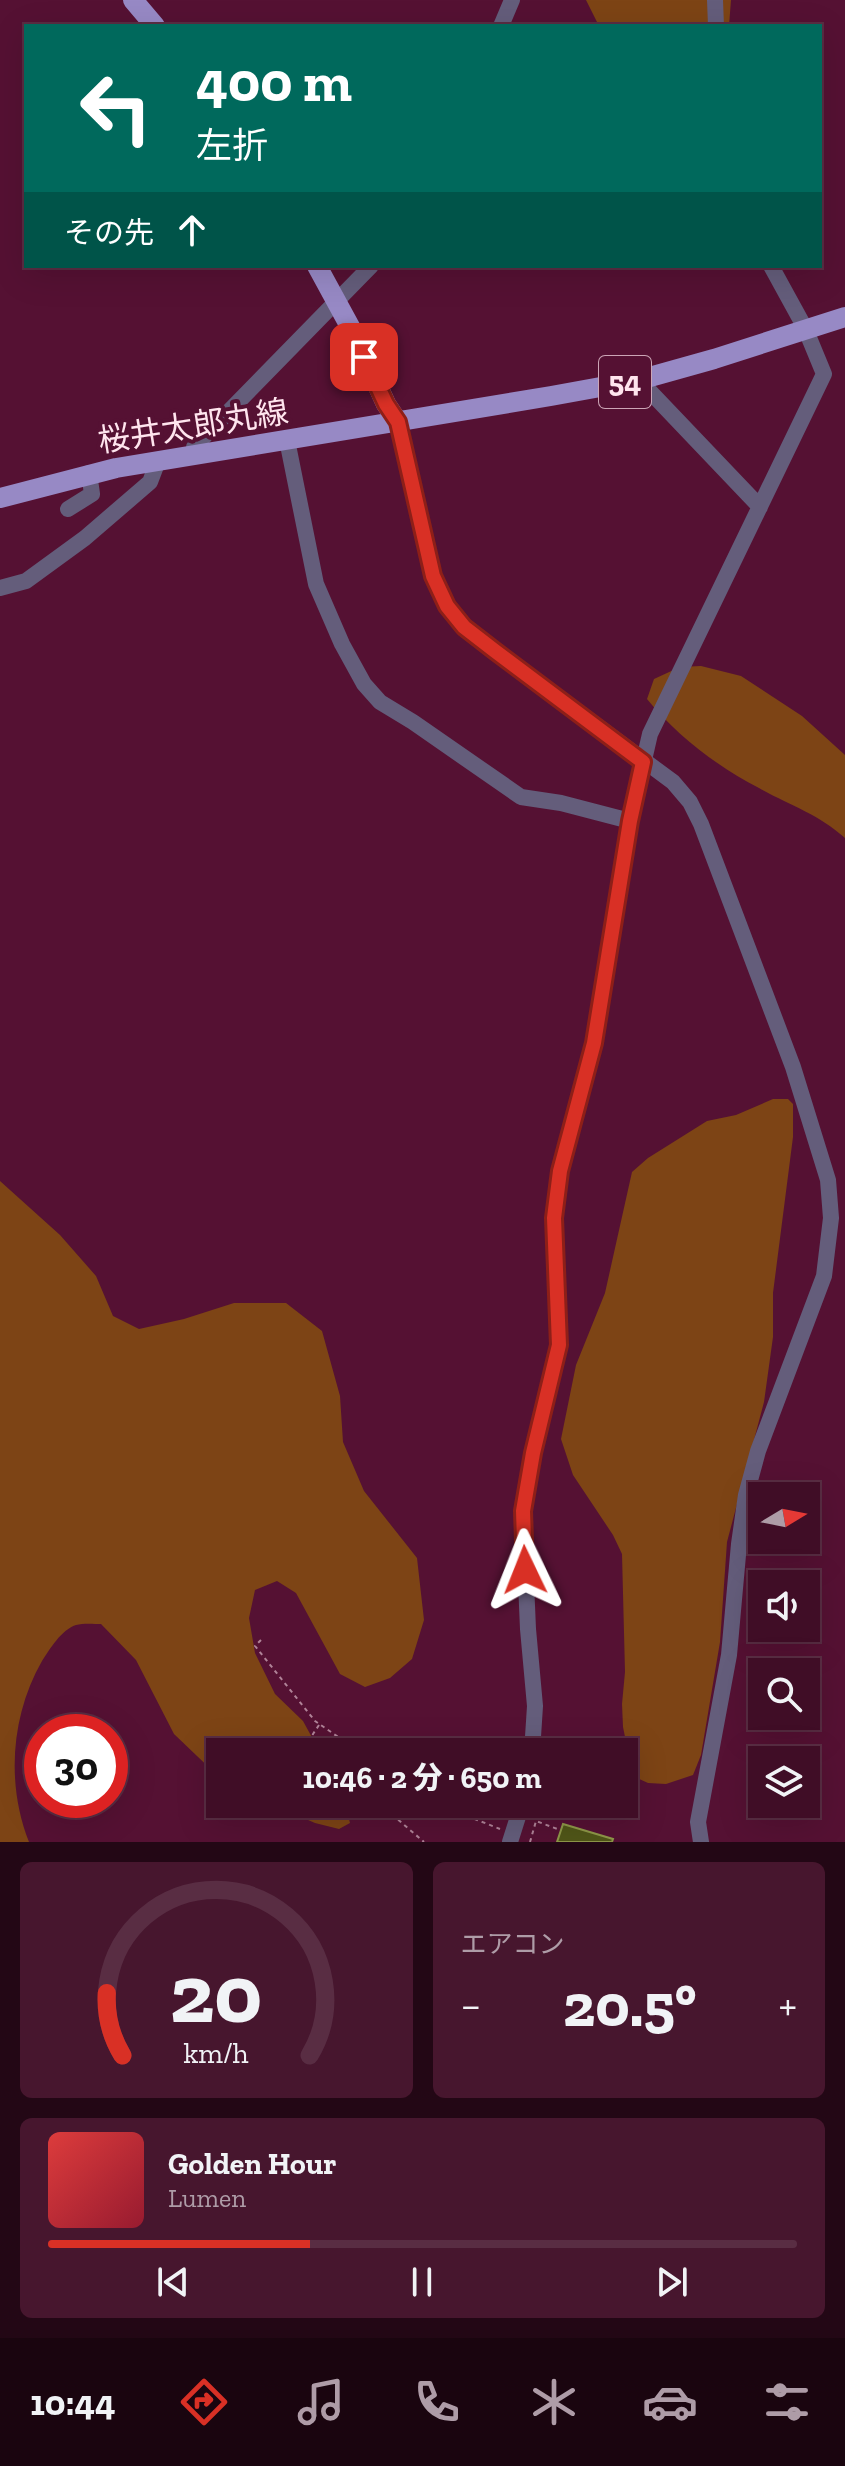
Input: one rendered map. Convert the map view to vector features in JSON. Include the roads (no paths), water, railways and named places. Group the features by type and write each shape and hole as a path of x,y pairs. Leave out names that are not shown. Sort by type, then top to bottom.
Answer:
{"main road":[{"path":"133,0 153,24"},
{"path":"318,268 398,422"},
{"name":"54","path":"398,422 639,380 845,317"},
{"name":"桜井太郎丸線","path":"0,498 89,473 398,422"}],"street":[{"path":"502,24 512,0"},
{"path":"715,0 716,24"},
{"path":"194,455 194,447 369,268"},
{"path":"533,1738 535,1706 523,1511 533,1453 559,1345 554,1218 560,1171 594,1043 630,821 650,734 824,374 805,328 772,268"},
{"path":"639,380 760,507"},
{"path":"398,422 433,576 447,606 464,627 673,782 690,802 798,1082 828,1180 831,1218 824,1276 758,1451 746,1495 729,1655 698,1822 701,1842"},
{"path":"287,440 316,584 342,644 364,684 380,702 521,797 561,803 630,821"},
{"path":"0,588 26,581 85,538 150,482 158,461"},
{"path":"68,509 92,494 89,473"},
{"path":"511,1838 517,1818"}]}
